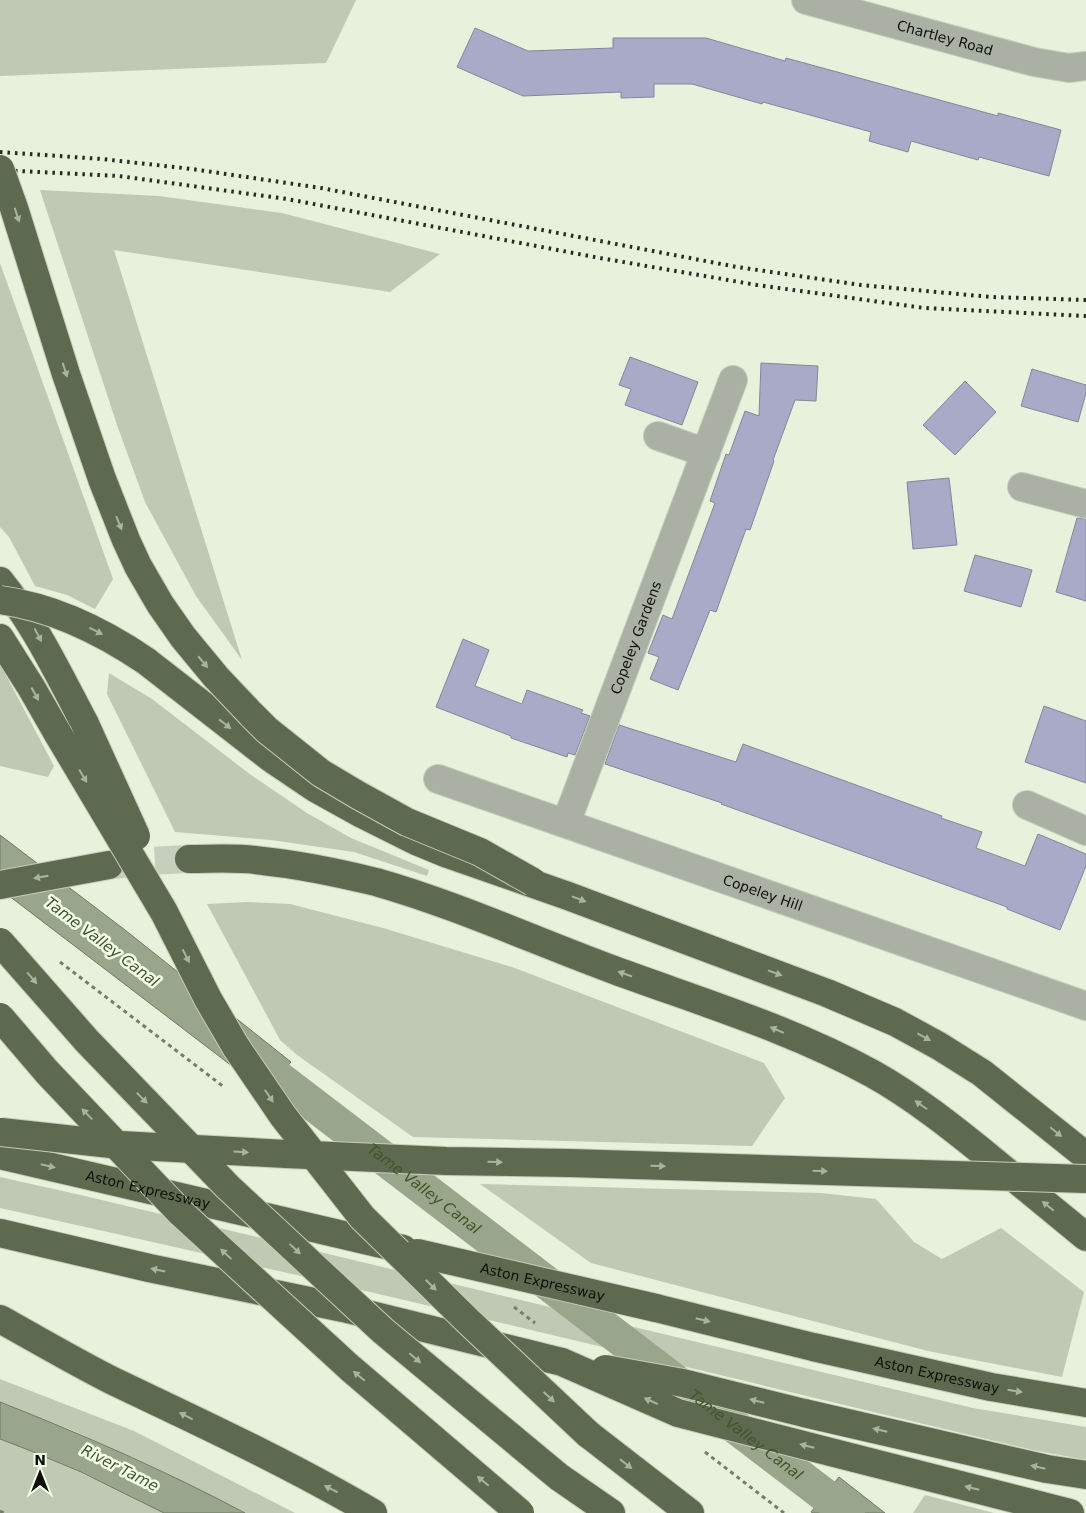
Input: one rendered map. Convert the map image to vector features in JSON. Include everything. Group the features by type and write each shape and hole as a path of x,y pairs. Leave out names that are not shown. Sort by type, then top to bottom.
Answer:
{"highway":[{"path":"0,169 102,479 138,566 160,604 183,637 216,677 267,730 321,773 391,814 480,852 533,882"},
{"path":"0,581 13,596 32,625 85,724 139,842 164,912"},
{"path":"0,600 27,605 69,618 128,648 279,764 315,788 402,834 444,853 533,882 844,1000 895,1022 940,1046 982,1073 1086,1156"},
{"path":"0,638 164,912 208,999 236,1046 283,1116 362,1217 468,1322 588,1434 690,1513"},
{"path":"189,859 226,858 261,860 346,875 378,883 474,916 614,970 755,1021 805,1042 874,1074 916,1101 1086,1237"},
{"path":"0,885 109,866"},
{"path":"0,942 87,1041 228,1187 383,1331 559,1477 611,1513"},
{"path":"0,1017 47,1072 181,1213 350,1368 520,1513"},
{"path":"0,1140 446,1161 1086,1179"},
{"name":"Aston Expressway","path":"0,1140 417,1253 991,1388 1086,1403"},
{"path":"0,1233 149,1268 343,1308 562,1362 684,1383 804,1413 1047,1469 1086,1475"},
{"path":"0,1319 111,1380 165,1405 342,1495 373,1513"},
{"path":"0,1340 111,1380"},
{"path":"562,1362 678,1413 1070,1513"}],"street":[{"name":"Chartley Road","path":"806,0 1034,62 1069,68 1086,66"},
{"name":"Copeley Gardens","path":"566,823 733,380"},
{"path":"658,436 706,453"},
{"path":"1022,486 1086,504"},
{"name":"Copeley Hill","path":"438,779 1086,1005"},
{"path":"1027,805 1086,831"}],"path":[{"path":"0,1511 4,1513"}],"shaded area":[{"path":"0,0 356,0 326,63 0,76"},
{"path":"40,190 159,196 282,213 440,254 390,292 114,250 242,660 196,596 145,502 117,425"},
{"path":"0,263 113,579 95,609 67,595 35,586 9,537 0,527"},
{"path":"0,664 54,766 48,777 0,766"},
{"path":"109,673 152,699 251,775 307,813 351,838 429,870 427,876 354,852 271,840 175,832 107,694"},
{"path":"247,902 290,904 383,928 512,967 764,1063 785,1098 752,1146 413,1137 297,1055 280,1040 207,904"},
{"path":"0,1177 973,1408 1086,1427 1086,1460 1033,1450 388,1296 0,1208"},
{"path":"480,1184 821,1193 876,1199 914,1242 942,1259 1001,1228 1084,1292 1062,1377 928,1351 591,1263"},
{"path":"0,1379 134,1431 295,1513 245,1513 154,1467 69,1429 0,1402"},
{"path":"0,1439 83,1474 164,1513 0,1513"},
{"path":"925,1495 994,1513 913,1513"}],"water":[{"path":"0,835 125,930 291,1062 266,1092 0,889"},
{"name":"River Tame","path":"0,1402 124,1454 245,1513 164,1513 81,1472 0,1439"},
{"path":"839,1477 885,1513 811,1512"}],"building":[{"path":"475,28 528,51 613,48 613,38 706,38 785,61 786,58 998,116 998,113 1061,130 1049,176 979,157 978,160 911,141 908,152 869,141 871,132 692,84 654,84 654,97 621,98 621,92 523,96 457,67"},
{"path":"630,357 698,382 682,425 625,405 631,389 619,385"},
{"path":"761,363 818,366 816,401 795,400 750,530 746,529 716,612 710,610 678,690 650,679 659,657 648,653 663,615 672,619 715,503 710,501 726,454 729,455 745,411 759,416"},
{"path":"1032,369 1086,385 1086,393 1078,422 1021,406"},
{"path":"965,381 996,412 955,455 923,425"},
{"path":"949,478 957,545 913,549 907,482"},
{"path":"1077,518 1086,519 1086,601 1056,592"},
{"path":"975,555 1032,570 1021,607 964,591"},
{"path":"463,639 489,650 475,686 522,704 527,690 583,710 581,713 590,716 575,755 568,753 567,757 511,738 511,736 436,707"},
{"path":"1044,706 1086,721 1086,783 1025,762"},
{"path":"619,725 736,762 743,744 982,832 976,848 1025,866 1038,834 1086,854 1086,866 1060,930 1007,909 1007,907 722,803 605,764"}],"waterway":[{"name":"Tame Valley Canal","path":"242,1050 848,1513"}],"tunnel":[{"path":"113,865 189,859"}],"railway":[{"path":"0,152 102,159 192,169 321,188 737,267 861,285 991,297 1086,300"},
{"path":"0,170 119,176 287,199 600,258 757,285 924,308 1086,316"}]}
